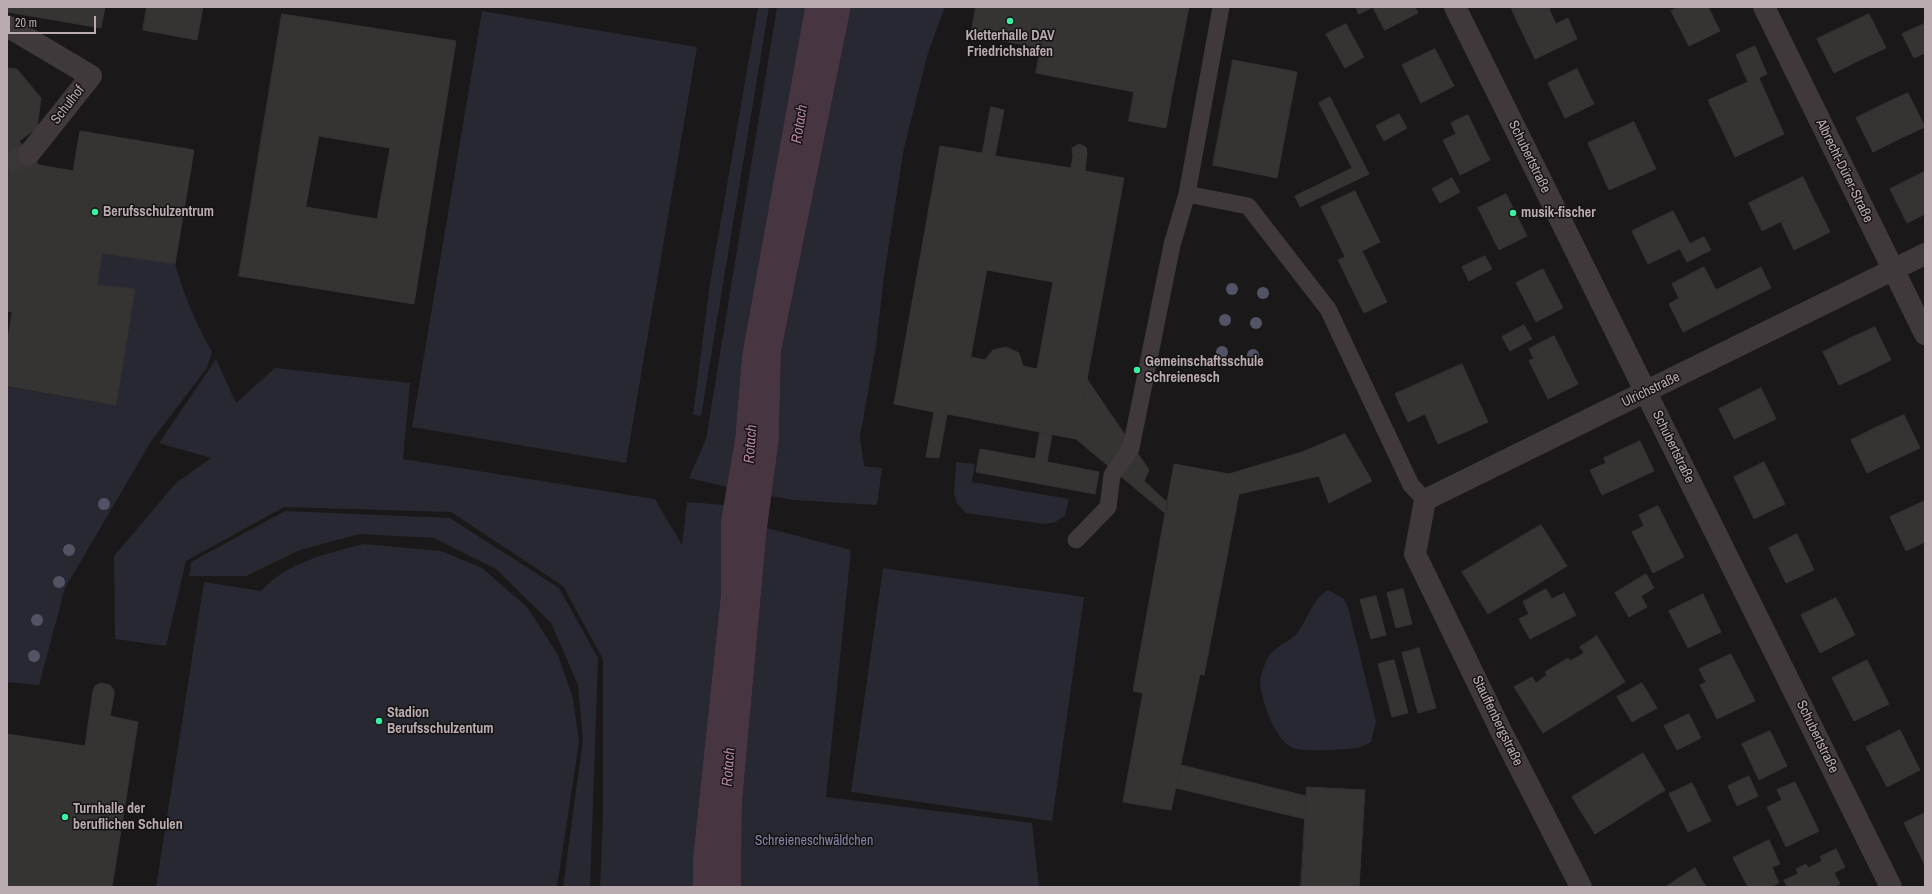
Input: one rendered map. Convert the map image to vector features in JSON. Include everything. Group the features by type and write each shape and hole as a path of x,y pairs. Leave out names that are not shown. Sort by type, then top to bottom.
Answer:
{"street":[{"name":"Schubertstraße","path":"1455,7 1891,887"},
{"name":"Albrecht-Dürer-Straße","path":"1764,7 1925,334"},
{"name":"Schulhof","path":"7,26 91,76 29,154"},
{"name":"Ulrichstraße","path":"1425,500 1646,393 1925,254"},
{"name":"Stauffenbergstraße","path":"1425,500 1416,554 1501,731 1581,887"}],"lane":[{"path":"1076,540 1108,507 1112,475 1131,448 1172,245 1187,194 1221,7"},
{"path":"1187,194 1248,206 1328,309 1410,485 1425,500"}],"green space":[{"path":"758,7 769,7 701,416 693,415 710,283"},
{"path":"777,7 805,7 742,355 735,439 727,487 689,478 706,439"},
{"path":"851,7 945,7 928,53 904,148 884,276 876,346 860,437 864,466 882,468 877,505 793,500 771,496 779,439 781,352"},
{"path":"482,11 697,47 626,463 412,427"},
{"path":"102,253 175,264 191,309 212,352 207,368 152,440 65,588 39,685 7,682 7,387 116,405 135,289 97,285"},
{"path":"216,359 236,403 275,368 410,383 403,459 655,499 682,545 687,502 724,505 721,593 693,857 693,887 600,887 603,816 603,659 563,586 451,512 284,507 186,561 166,646 115,639 114,556 176,483 211,458 159,443"},
{"path":"956,462 975,464 972,482 1069,499 1065,516 1055,522 1045,524 966,513 956,502 954,491"},
{"path":"285,511 450,518 559,588 598,658 590,887 563,887 583,739 578,685 551,623 496,569 434,538 360,534 300,550 246,576 189,576 191,562"},
{"name":"Schreieneschwäldchen","path":"767,528 851,550 826,797 1032,823 1039,887 741,887 742,803"},
{"name":"Stadion Berufsschulzentum","path":"363,544 441,551 482,568 527,607 558,655 573,699 579,742 557,887 156,887 204,582 261,591 283,573 308,560"},
{"path":"883,568 1084,597 1052,821 851,792"},
{"path":"1328,590 1343,598 1348,607 1376,721 1371,742 1361,747 1337,750 1293,748 1286,744 1280,737 1270,719 1263,698 1260,678 1271,653 1299,631 1315,603 1323,593"}],"water":[{"name":"Rotach","path":"805,7 851,7 781,352 779,439 767,528 742,803 741,887 693,887 693,857 721,593 721,521 735,439 742,355"}],"building":[{"path":"7,7 105,7 101,28 7,12"},
{"path":"147,7 203,7 197,40 143,30"},
{"name":"Kletterhalle DAV Friedrichshafen","path":"976,7 1049,7 1041,48 971,35"},
{"path":"1049,7 1189,7 1171,99 1036,73"},
{"path":"1356,7 1373,7 1359,14"},
{"path":"1373,7 1415,7 1418,13 1385,30"},
{"path":"1511,7 1553,7 1518,23"},
{"path":"1679,7 1708,7 1720,31 1689,46 1671,11"},
{"path":"1549,9 1556,24 1568,18 1577,39 1535,59 1518,23"},
{"path":"282,14 456,41 414,304 239,276","holes":["319,136 390,148 377,219 306,207"]},
{"path":"1869,14 1886,48 1860,60 1844,26"},
{"path":"1346,24 1364,57 1345,68 1326,34"},
{"path":"1924,24 1925,53 1914,58 1902,34"},
{"path":"1844,26 1860,60 1834,73 1817,39"},
{"path":"1755,46 1767,74 1759,78 1771,105 1721,127 1708,100 1748,82 1736,55"},
{"path":"1435,49 1454,86 1421,103 1402,65"},
{"path":"1233,60 1297,72 1277,178 1213,165"},
{"name":"Berufsschulzentrum","path":"7,68 17,69 41,98 37,128 19,141 39,165 73,171 80,131 194,150 175,264 102,253 97,285 135,289 116,405 7,386 7,345 12,312 7,311"},
{"path":"1577,69 1594,104 1565,118 1548,83"},
{"path":"1134,92 1171,99 1166,128 1129,121"},
{"path":"1908,93 1925,127 1899,139 1882,105"},
{"path":"1330,97 1369,174 1300,207 1295,196 1352,168 1319,103"},
{"path":"1771,105 1784,134 1735,157 1721,127"},
{"path":"1882,105 1899,139 1873,152 1856,118"},
{"path":"991,107 1004,110 995,156 1071,168 1073,157 1072,148 1079,144 1086,147 1087,153 1085,171 1124,178 1076,439 947,414 939,458 926,457 934,412 894,404 940,146 982,153","holes":["987,270 1053,282 1037,369 1023,366 1019,353 1006,347 993,350 985,360 971,357"]},
{"path":"1399,114 1407,128 1384,141 1376,126"},
{"path":"1468,115 1490,160 1460,175 1443,140 1456,134 1451,123"},
{"path":"1634,122 1656,169 1609,190 1588,143"},
{"path":"1925,172 1925,194 1916,176"},
{"path":"1916,176 1925,194 1925,214 1907,223 1890,189"},
{"path":"1803,177 1816,204 1762,231 1749,203"},
{"path":"1452,178 1460,192 1440,203 1432,189"},
{"path":"1355,191 1380,242 1362,251 1387,302 1364,313 1338,260 1345,257 1321,207"},
{"path":"1506,194 1527,236 1499,250 1478,208"},
{"path":"1816,204 1830,232 1794,250 1781,222"},
{"path":"1673,211 1690,244 1648,264 1632,231"},
{"path":"1704,237 1711,250 1687,262 1680,249"},
{"path":"1485,256 1492,269 1469,281 1462,267"},
{"path":"1704,267 1716,290 1761,267 1771,288 1683,332 1669,304 1679,298 1672,284"},
{"path":"1543,269 1563,308 1536,322 1516,283"},
{"path":"1524,325 1532,339 1510,351 1502,337"},
{"path":"1875,327 1891,360 1865,373 1849,339"},
{"path":"1554,336 1559,346 1534,359 1529,349"},
{"path":"1849,339 1865,373 1839,385 1823,352"},
{"path":"1559,346 1578,384 1548,399 1529,361"},
{"path":"1462,364 1488,422 1438,444 1425,414 1408,422 1395,394"},
{"path":"1087,379 1149,470 1144,481 1168,503 1166,514 1076,439"},
{"path":"1761,388 1776,419 1734,439 1719,409"},
{"path":"1904,415 1920,448 1894,460 1877,427"},
{"path":"1877,427 1894,460 1867,473 1851,440"},
{"path":"1040,432 1052,435 1047,462 1099,472 1095,494 976,472 980,449 1035,459"},
{"path":"1345,434 1372,481 1329,503 1319,476 1239,494 1204,675 1200,674 1171,810 1123,802 1143,693 1133,691 1174,464 1229,474 1302,452"},
{"path":"1640,441 1654,471 1602,495 1590,470 1606,463 1604,458"},
{"path":"1764,462 1785,504 1754,519 1734,477"},
{"path":"1925,501 1925,524 1916,505"},
{"path":"1916,505 1925,524 1925,542 1906,551 1890,517"},
{"path":"1658,506 1684,557 1653,573 1632,532 1644,526 1639,515"},
{"path":"1541,525 1567,566 1528,590 1502,548"},
{"path":"1797,534 1814,570 1786,583 1769,548"},
{"path":"1502,548 1528,590 1488,614 1462,572"},
{"path":"1646,574 1654,588 1641,596 1647,607 1629,617 1615,593"},
{"path":"1403,589 1412,624 1396,628 1387,593"},
{"path":"1546,589 1552,599 1564,593 1576,615 1530,639 1519,619 1529,614 1523,602"},
{"path":"1703,594 1721,632 1688,648 1669,611"},
{"path":"1376,596 1386,635 1371,639 1360,600"},
{"path":"1836,598 1855,635 1820,653 1801,615"},
{"path":"1597,636 1625,682 1543,733 1514,687 1532,677 1536,683 1547,675 1545,672 1568,658 1570,661 1584,653 1580,647"},
{"path":"1419,648 1436,708 1418,713 1402,653"},
{"path":"1731,654 1755,701 1717,719 1700,685 1706,682 1699,669"},
{"path":"1394,660 1408,713 1392,717 1378,664"},
{"path":"1867,660 1889,704 1854,721 1832,678"},
{"name":"Turnhalle der beruflichen Schulen","path":"101,683 110,685 114,690 110,716 138,722 112,887 7,887 7,734 85,746 93,691 95,686"},
{"path":"1642,683 1657,708 1632,722 1617,697"},
{"path":"1689,714 1701,738 1677,750 1664,726"},
{"path":"1900,730 1920,770 1887,787 1866,747"},
{"path":"1770,731 1787,766 1759,780 1742,744"},
{"path":"1643,753 1665,790 1595,834 1572,797"},
{"path":"1181,765 1306,796 1305,819 1176,788"},
{"path":"1749,776 1758,796 1737,806 1728,786"},
{"path":"1795,782 1819,831 1786,847 1767,807 1782,800 1777,790"},
{"path":"1692,783 1711,821 1688,832 1669,794"},
{"path":"1307,787 1365,790 1359,887 1301,887"},
{"path":"1925,813 1925,862 1924,863 1904,823"},
{"path":"1769,840 1780,864 1772,867 1779,883 1770,887 1748,887 1733,858"},
{"path":"1836,849 1845,867 1834,873 1840,884 1834,887 1787,887 1784,880 1798,874 1796,869 1806,864 1808,868 1822,861 1820,857"},
{"path":"1695,868 1706,887 1665,887"}],"tunnel":[{"path":"7,165 29,154"}],"place":[{"name":"Kletterhalle DAV Friedrichshafen","path":"1010,21"},
{"name":"Berufsschulzentrum","path":"95,212"},
{"name":"musik-fischer","path":"1513,213"},
{"name":"Gemeinschaftsschule Schreienesch","path":"1137,370"},
{"name":"Stadion Berufsschulzentum","path":"379,721"},
{"name":"Turnhalle der beruflichen Schulen","path":"65,817"}]}
